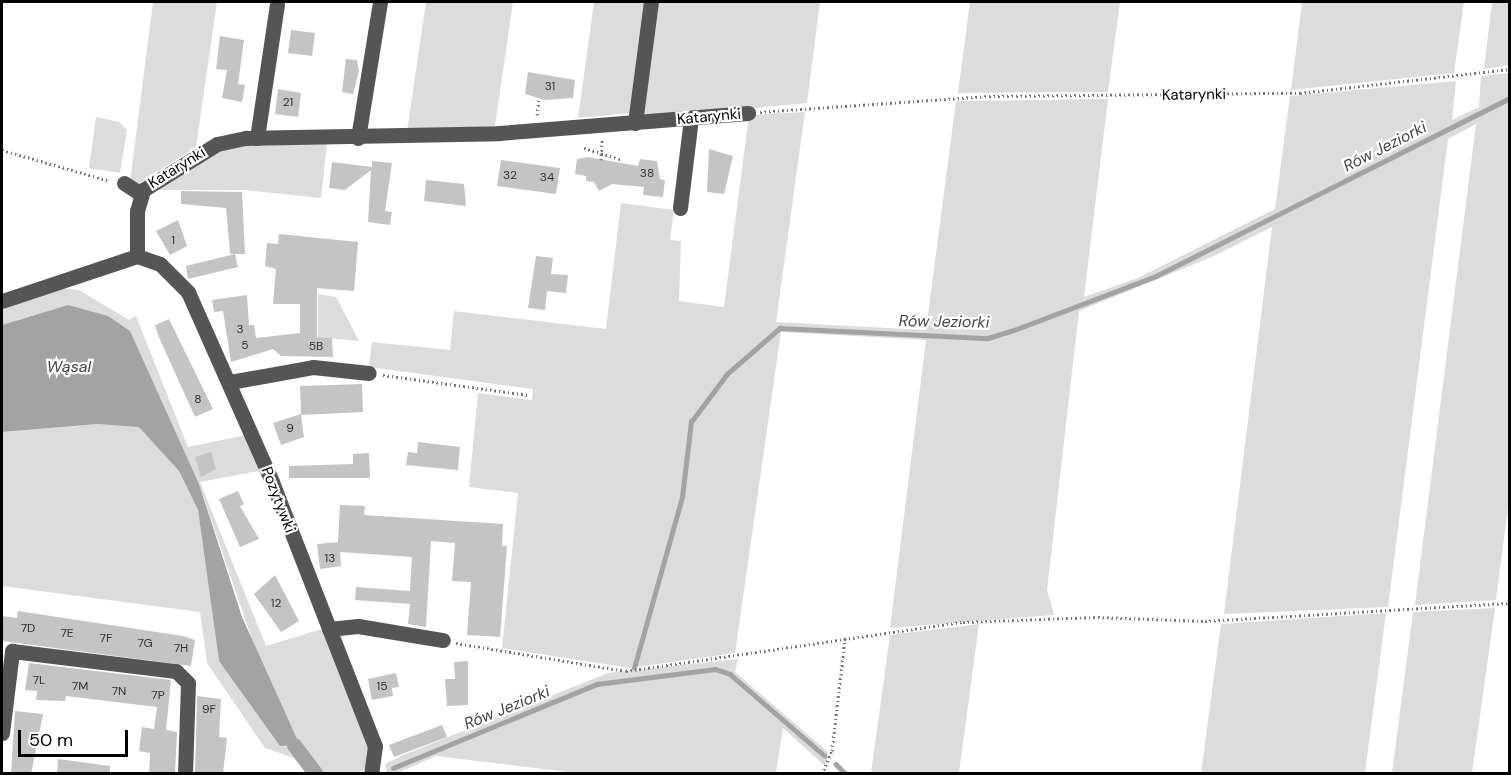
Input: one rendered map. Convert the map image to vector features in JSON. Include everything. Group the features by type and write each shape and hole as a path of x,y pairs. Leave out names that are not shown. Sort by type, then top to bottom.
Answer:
{"street":[{"path":"358,138 380,2"},
{"path":"635,123 651,2"},
{"path":"257,138 277,4"},
{"name":"Katarynki","path":"137,256 141,194 155,179 202,150 257,138 358,138 635,123 748,113"},
{"path":"680,207 691,118"},
{"path":"124,183 141,194"},
{"path":"2,301 137,256"},
{"name":"Pozytywki","path":"137,256 160,264 188,292 230,382 375,746 372,773"},
{"path":"230,382 313,367 369,373"},
{"path":"329,629 358,626 443,640"},
{"path":"2,733 12,651 176,671 184,675 189,692 185,774"}],"path":[{"name":"Katarynki","path":"748,113 953,97 1300,93 1509,69"},
{"path":"537,120 539,99"},
{"path":"601,160 602,137"},
{"path":"584,148 621,159"},
{"path":"2,150 28,155 53,166 124,183"},
{"path":"369,373 529,395"},
{"path":"443,640 626,671 845,638 1013,619 1205,621 1509,603"},
{"path":"822,774 832,751 845,638"}],"shaded area":[{"path":"153,2 217,2 196,147 139,184 130,182"},
{"path":"426,2 513,2 495,126 407,132"},
{"path":"594,2 645,2 630,113 578,118"},
{"path":"656,2 820,2 807,103 641,119"},
{"path":"970,2 1120,2 1108,92 958,93"},
{"path":"1302,2 1464,2 1454,73 1291,90"},
{"path":"1492,2 1509,2 1509,65 1484,69"},
{"path":"1509,73 1510,492 1496,600 1415,605 1476,124 1448,139 1388,607 1224,614 1272,227 1214,256 1079,311 1047,590 1054,615 890,628 926,340 781,332 735,653 630,668 502,648 518,493 469,487 478,393 532,400 533,389 369,367 372,342 450,350 454,311 606,329 621,203 674,210 670,240 681,241 679,301 724,307 749,115 805,112 776,322 926,330 956,101 1108,99 1084,297 1138,278 1275,209 1290,96 1456,81 1452,120 1479,107 1481,76"},
{"path":"96,117 119,122 127,130 120,173 89,168"},
{"path":"327,142 321,198 245,190 151,190 207,154 236,145"},
{"path":"61,288 79,290 129,320 136,316 188,447 246,435 259,471 200,482 266,646 322,629 368,746 368,762 362,773 306,773 294,758 265,748 207,663 200,612 2,586 2,432 98,424 139,426 179,471 198,510 219,661 242,692 256,651 199,484 164,415 68,305 2,325 2,307"},
{"path":"318,294 336,297 359,341 318,337"},
{"path":"1495,608 1472,773 1392,773 1413,612"},
{"path":"1386,613 1365,773 1201,773 1221,624"},
{"path":"979,624 959,773 871,773 890,635"},
{"path":"738,659 735,672 828,752 826,767 783,728 776,773 585,774 436,756 398,773 387,772 385,764 403,755 608,673"}],"water":[{"name":"Wąsal","path":"68,305 108,316 130,331 199,484 242,617 297,739 294,745 280,746 219,661 198,510 179,471 139,427 98,424 2,432 2,325"}],"building":[{"path":"291,30 315,33 312,56 288,53"},
{"path":"220,36 244,40 238,84 245,85 242,102 222,98 227,70 216,69"},
{"path":"346,59 357,60 359,71 353,94 342,92"},
{"path":"528,72 575,80 573,98 545,100 525,94"},
{"path":"278,89 301,93 298,117 275,114"},
{"path":"709,149 733,156 724,194 707,192"},
{"path":"588,157 638,166 640,159 657,161 660,179 665,180 663,197 643,195 644,187 612,184 599,191 594,182 586,181 586,176 575,174 577,159"},
{"path":"501,160 560,168 556,194 497,186"},
{"path":"372,161 392,163 385,211 392,212 390,225 368,222 371,170 345,190 329,188 332,162 372,167"},
{"path":"426,180 464,184 466,206 424,201"},
{"path":"181,191 242,192 245,254 230,254 226,208 181,204"},
{"path":"178,220 187,246 170,255 156,231"},
{"path":"279,234 358,242 354,291 317,288 317,337 332,338 333,357 281,356 273,349 231,362 223,311 214,312 212,300 247,295 249,325 254,325 256,338 300,333 300,304 273,304 276,269 265,266 267,243 278,244"},
{"path":"235,254 238,267 188,279 186,266"},
{"path":"536,256 553,258 551,274 568,275 566,293 547,291 545,310 528,308"},
{"path":"169,319 213,409 195,417 155,325"},
{"path":"362,384 363,412 301,415 304,437 281,445 273,423 301,414 300,386"},
{"path":"418,442 460,447 458,470 406,465 408,452 417,453"},
{"path":"211,452 216,469 201,477 195,457"},
{"path":"369,453 370,478 289,478 289,466 353,464 353,454"},
{"path":"238,491 244,504 240,506 259,539 240,547 219,499"},
{"path":"340,505 365,506 364,515 503,524 502,546 507,546 500,637 467,635 471,582 452,581 455,543 431,541 426,627 408,624 410,604 355,600 356,587 410,591 412,557 340,552 341,566 320,569 317,544 338,542"},
{"path":"275,575 299,621 281,632 254,594"},
{"path":"18,611 183,636 195,640 191,666 2,641 2,616 17,618"},
{"path":"468,661 468,705 447,706 445,679 455,679 454,662"},
{"path":"29,663 171,680 166,730 177,732 175,774 149,774 150,753 139,751 142,727 154,729 157,707 66,696 65,701 36,700 37,691 25,690"},
{"path":"396,673 399,687 392,688 393,696 372,700 368,679"},
{"path":"197,696 221,699 219,737 227,738 223,774 195,774"},
{"path":"15,711 43,714 31,774 11,774"},
{"path":"442,725 447,737 394,757 389,745"},
{"path":"58,759 110,766 110,774 57,774"}],"waterway":[{"name":"Rów Jeziorki","path":"634,668 682,497 691,422 727,374 780,328 988,338 1014,330 1156,276 1510,98"},
{"name":"Rów Jeziorki","path":"393,768 597,684 715,669 730,674 825,756"},
{"path":"294,745 316,774"},
{"path":"836,764 846,774"}]}
